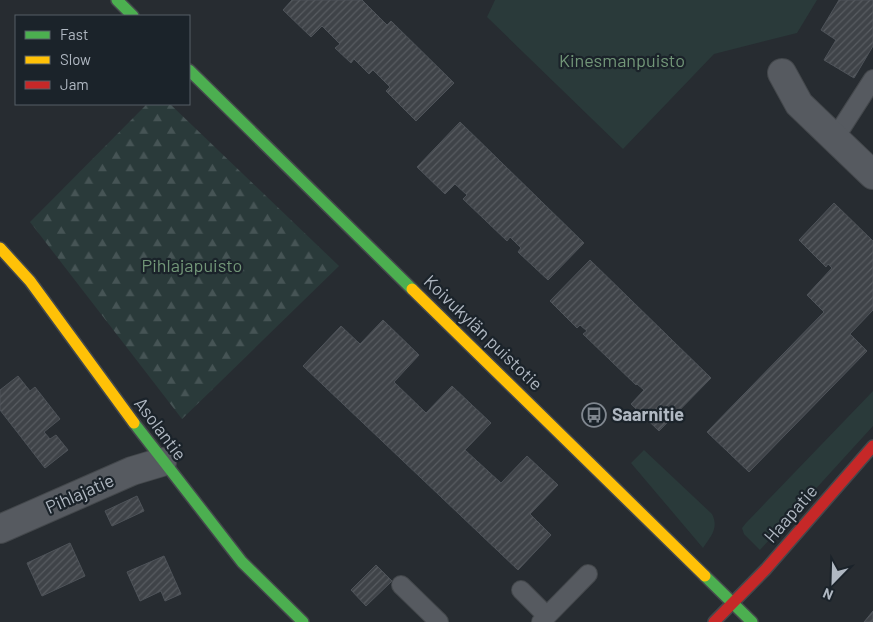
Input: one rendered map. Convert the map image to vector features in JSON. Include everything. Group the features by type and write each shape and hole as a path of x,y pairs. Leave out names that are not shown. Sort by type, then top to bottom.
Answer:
{"street":[{"path":"117,0 132,15"},
{"name":"Koivukylän puistotie","path":"190,71 752,622"},
{"path":"782,73 799,104 873,175"},
{"name":"Asolantie","path":"0,248 30,281 162,462 242,562 303,622"},
{"name":"Haapatie","path":"714,622 734,604 766,569 873,446"},
{"name":"Pihlajatie","path":"0,529 117,478 162,462"}],"lane":[{"path":"835,138 873,79"},
{"path":"521,590 544,619 588,574"},
{"path":"401,585 439,622"}],"green space":[{"name":"Kinesmanpuisto","path":"495,0 817,0 797,33 714,54 623,149 487,17"},
{"name":"Pihlajapuisto","path":"146,105 171,105 339,266 182,419 30,222"},
{"path":"873,391 873,426 760,550 744,534 742,528"},
{"path":"644,450 712,514 715,524 714,528 703,548 631,463"}],"building":[{"path":"292,0 362,0 387,25 391,21 454,83 416,121 386,91 390,87 373,70 369,74 354,59 351,63 335,48 340,44 322,26 311,37 283,10"},
{"path":"839,0 873,0 873,46 854,78 824,60 836,40 821,30"},
{"path":"460,122 584,243 548,280 518,252 521,248 510,237 507,241 463,199 467,195 455,184 445,194 417,167"},
{"path":"834,203 873,241 873,310 850,334 867,351 749,472 707,432 824,312 807,295 832,268 828,264 826,267 799,240"},
{"path":"590,260 711,378 659,431 631,404 644,390 636,385 583,334 587,331 580,325 577,328 550,301"},
{"path":"383,320 419,355 394,382 426,413 452,386 491,423 465,450 501,483 527,456 558,485 530,514 551,535 518,570 303,366 341,326 360,344"},
{"path":"18,376 30,391 35,387 60,419 44,432 50,439 56,435 68,450 45,468 0,410 0,390"},
{"path":"137,496 144,511 112,526 105,511"},
{"path":"70,543 85,576 42,596 27,563"},
{"path":"164,556 181,594 165,601 161,591 140,601 127,572"},
{"path":"376,565 392,581 366,606 351,590"},
{"path":"873,611 873,622 864,622"}],"traffic: fast":[{"path":"117,0 132,15"},
{"path":"190,71 412,289"},
{"path":"134,423 242,562 303,622"},
{"path":"705,576 752,622"}],"traffic: slow":[{"path":"0,248 30,281 134,423"},
{"path":"412,289 705,576"}],"traffic: jam":[{"path":"714,622 766,569 873,446"}],"place":[{"name":"Saarnitie","path":"594,415"}]}
